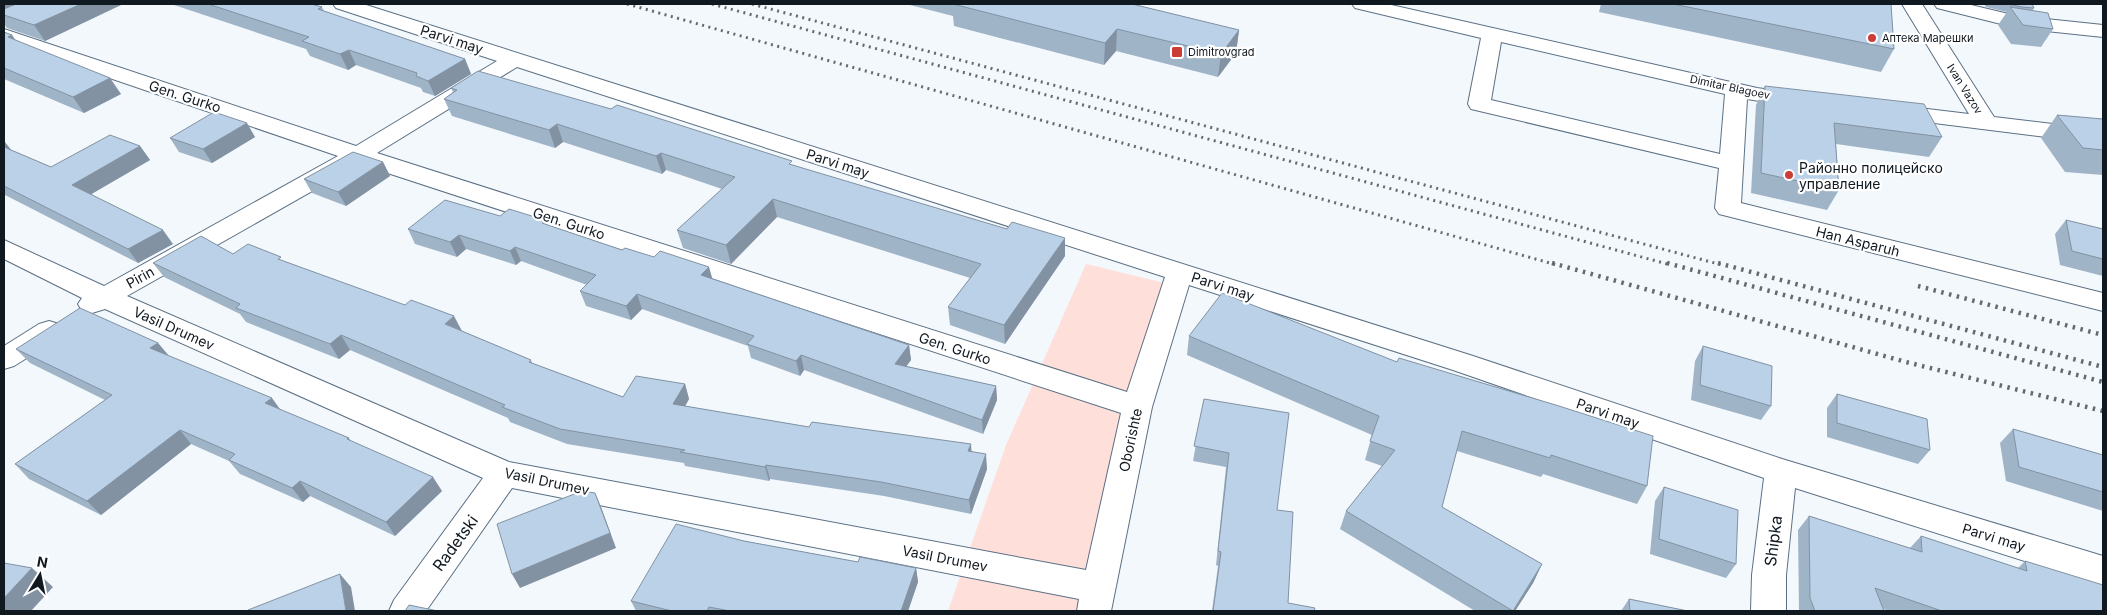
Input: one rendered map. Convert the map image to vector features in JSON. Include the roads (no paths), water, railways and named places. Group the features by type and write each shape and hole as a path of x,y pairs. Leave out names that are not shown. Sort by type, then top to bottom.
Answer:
{"street":[{"name":"Parvi may","path":"343,4 1464,363 1781,471 2103,571"},
{"name":"Dimitar Blagoev","path":"1362,4 1736,90 1814,102"},
{"name":"Ivan Vazov","path":"1912,4 1986,123"},
{"path":"1944,4 2017,22 2103,31"},
{"name":"Gen. Gurko","path":"6,24 358,155 1137,407"},
{"path":"1492,34 1479,104 1731,164"},
{"name":"Pirin","path":"4,359 104,297 358,155 515,59"},
{"name":"Han Asparuh","path":"1736,90 1728,208 2103,302"},
{"path":"1872,109 2103,137"},
{"name":"Vasil Drumev","path":"4,249 104,297 504,474 1097,600"},
{"name":"Oborishte","path":"1097,600 1137,407 1180,272"},
{"name":"Shipka","path":"1768,611 1769,575 1781,471"},
{"name":"Radetski","path":"406,611 504,474"}],"railway":[{"path":"627,4 1557,265"},
{"path":"712,4 1671,265"},
{"path":"752,4 1722,265"},
{"path":"1552,263 1906,362 2103,411"},
{"path":"1667,263 2103,382"},
{"path":"1718,263 2103,367"},
{"path":"1918,286 2103,335"}],"place":[{"name":"Аптека Марешки","path":"1872,38"},
{"name":"Dimitrovgrad","path":"1177,52"},
{"name":"Районно полицейско управление","path":"1789,175"}]}
